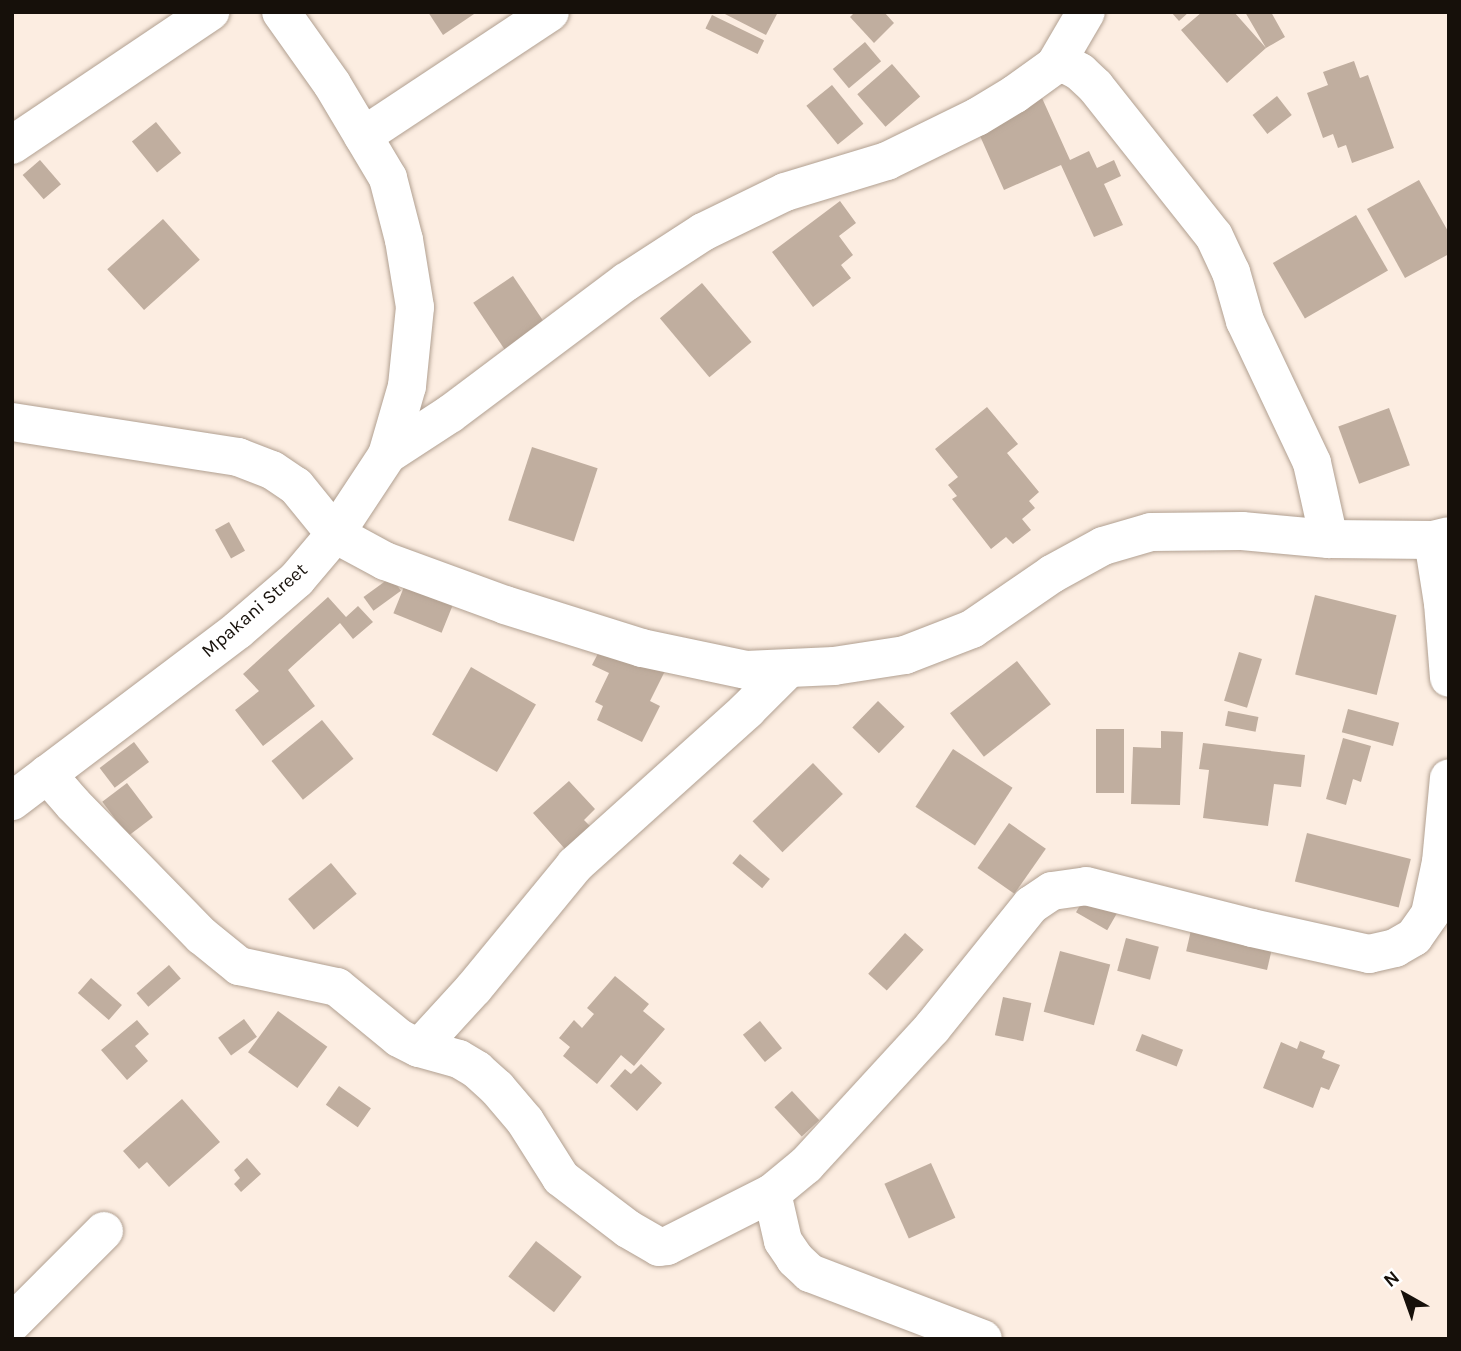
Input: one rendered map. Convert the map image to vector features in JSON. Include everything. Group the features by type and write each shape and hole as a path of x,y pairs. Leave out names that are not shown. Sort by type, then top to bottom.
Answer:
{"street":[{"path":"12,145 210,12"},
{"name":"Mpakani Street","path":"12,801 238,630 297,579 335,534 387,455 407,386 415,307 404,240 388,178 332,84 281,12"},
{"path":"363,136 550,12"},
{"path":"387,455 450,414 626,282 704,232 785,192 887,161 977,117 1015,94 1055,65 1086,12"},
{"path":"1055,65 1067,65 1080,72 1095,86 1214,236 1231,272 1245,321 1312,463 1329,539"},
{"path":"12,422 238,457 272,470 296,486 335,534 385,561 505,605 642,649 746,670 787,670 905,655 972,629 1052,574 1103,546 1151,532 1242,531 1329,539 1441,538 1449,678"},
{"path":"419,1048 474,988 575,865 747,710 787,670"},
{"path":"47,774 202,936 239,966 255,972 300,977 337,987 399,1038 419,1048 459,1059 487,1079 526,1121 561,1178 652,1245 667,1246 772,1193 806,1165 932,1028 1031,905 1052,891 1086,886 1369,954 1395,948 1414,937 1430,914 1441,862 1449,778"},
{"path":"772,1193 783,1241 795,1259 810,1273 983,1339"},
{"path":"12,1323 104,1231"}],"building":[{"path":"428,12 477,12 443,35"},
{"path":"721,12 778,12 766,35"},
{"path":"855,12 884,12 894,23 874,43 850,17"},
{"path":"1171,12 1189,12 1179,21"},
{"path":"1202,12 1234,12 1266,48 1227,83 1181,30"},
{"path":"1245,12 1271,12 1285,37 1266,48"},
{"path":"712,15 764,40 758,54 705,28"},
{"path":"865,42 881,61 849,88 833,69"},
{"path":"1354,61 1360,78 1368,75 1394,148 1352,163 1346,145 1338,148 1333,134 1323,138 1307,93 1328,85 1323,72"},
{"path":"892,64 920,96 885,127 857,94"},
{"path":"832,85 863,124 838,145 806,106"},
{"path":"1277,96 1292,115 1267,134 1253,115"},
{"path":"1042,98 1070,160 1089,151 1097,168 1114,160 1121,176 1104,184 1123,225 1094,237 1061,165 1004,190 976,127"},
{"path":"156,122 181,153 157,173 132,142"},
{"path":"40,160 61,184 44,199 23,175"},
{"path":"1419,180 1449,233 1449,254 1405,278 1367,209"},
{"path":"840,201 856,223 839,236 853,255 841,265 851,278 813,307 772,252"},
{"path":"1356,215 1388,270 1305,318 1273,263"},
{"path":"163,219 200,260 144,310 107,269"},
{"path":"513,276 546,325 506,352 473,303"},
{"path":"702,283 751,342 709,377 660,318"},
{"path":"987,407 1018,444 1007,453 1039,492 1029,501 1035,508 1022,519 1031,530 1013,544 1006,537 991,549 952,499 957,496 948,485 958,477 935,449"},
{"path":"1389,408 1410,465 1359,484 1338,426"},
{"path":"532,447 598,468 574,542 508,520"},
{"path":"229,522 245,551 231,559 215,530"},
{"path":"391,577 401,591 373,611 363,597"},
{"path":"408,577 456,596 442,633 393,613"},
{"path":"1315,595 1397,615 1377,695 1295,675"},
{"path":"328,597 346,617 358,606 373,622 353,639 340,623 288,670 315,706 263,746 235,710 259,691 243,674"},
{"path":"606,638 667,667 650,701 660,706 642,742 597,720 603,706 595,702 609,673 592,665"},
{"path":"1239,652 1262,659 1247,708 1224,701"},
{"path":"1017,661 1051,704 984,757 950,713"},
{"path":"471,667 536,704 497,772 432,735"},
{"path":"878,701 905,727 879,753 852,728"},
{"path":"1348,709 1399,723 1393,746 1342,732"},
{"path":"1228,711 1258,717 1256,732 1225,726"},
{"path":"322,720 353,759 303,800 271,761"},
{"path":"1096,729 1124,729 1124,793 1096,793"},
{"path":"1161,731 1183,732 1180,805 1131,804 1133,747 1161,748"},
{"path":"1343,738 1371,746 1361,782 1353,779 1346,805 1326,799"},
{"path":"134,742 149,762 115,788 100,768"},
{"path":"1203,743 1305,755 1301,787 1274,784 1268,826 1203,818 1209,770 1199,769"},
{"path":"953,749 1013,788 975,846 915,807"},
{"path":"813,763 843,794 782,852 753,821"},
{"path":"569,781 595,809 584,820 590,826 565,849 533,813"},
{"path":"127,783 153,817 128,836 102,802"},
{"path":"1009,823 1046,849 1014,894 977,868"},
{"path":"1307,833 1411,859 1399,907 1295,882"},
{"path":"740,854 770,879 762,888 732,863"},
{"path":"331,863 357,894 314,930 288,899"},
{"path":"1090,888 1121,906 1107,930 1076,912"},
{"path":"1192,926 1273,945 1267,970 1186,951"},
{"path":"905,933 924,950 887,991 868,974"},
{"path":"1126,938 1159,947 1150,980 1117,971"},
{"path":"1060,951 1110,964 1094,1025 1044,1012"},
{"path":"169,965 181,979 148,1007 137,993"},
{"path":"615,976 649,1004 643,1011 665,1029 634,1066 621,1055 597,1084 563,1056 570,1047 559,1038 574,1020 582,1028 594,1014 587,1008"},
{"path":"91,978 122,1005 109,1020 78,993"},
{"path":"1003,997 1031,1003 1023,1041 995,1035"},
{"path":"278,1011 327,1047 297,1088 248,1052"},
{"path":"244,1019 257,1037 231,1056 218,1038"},
{"path":"137,1020 149,1034 135,1046 148,1061 127,1080 101,1050"},
{"path":"760,1021 782,1048 765,1062 743,1035"},
{"path":"1142,1034 1183,1050 1177,1067 1136,1051"},
{"path":"1300,1041 1325,1051 1322,1058 1340,1065 1329,1090 1321,1087 1313,1108 1263,1088 1281,1042 1297,1049"},
{"path":"641,1064 662,1083 637,1111 610,1086 625,1069 631,1074"},
{"path":"339,1086 371,1108 358,1127 326,1105"},
{"path":"792,1091 819,1120 802,1137 774,1107"},
{"path":"182,1099 220,1142 169,1187 147,1162 139,1169 123,1151"},
{"path":"247,1158 261,1174 241,1192 234,1184 240,1178 234,1170"},
{"path":"931,1163 955,1218 909,1239 884,1184"},
{"path":"536,1241 582,1277 554,1312 508,1276"}]}
